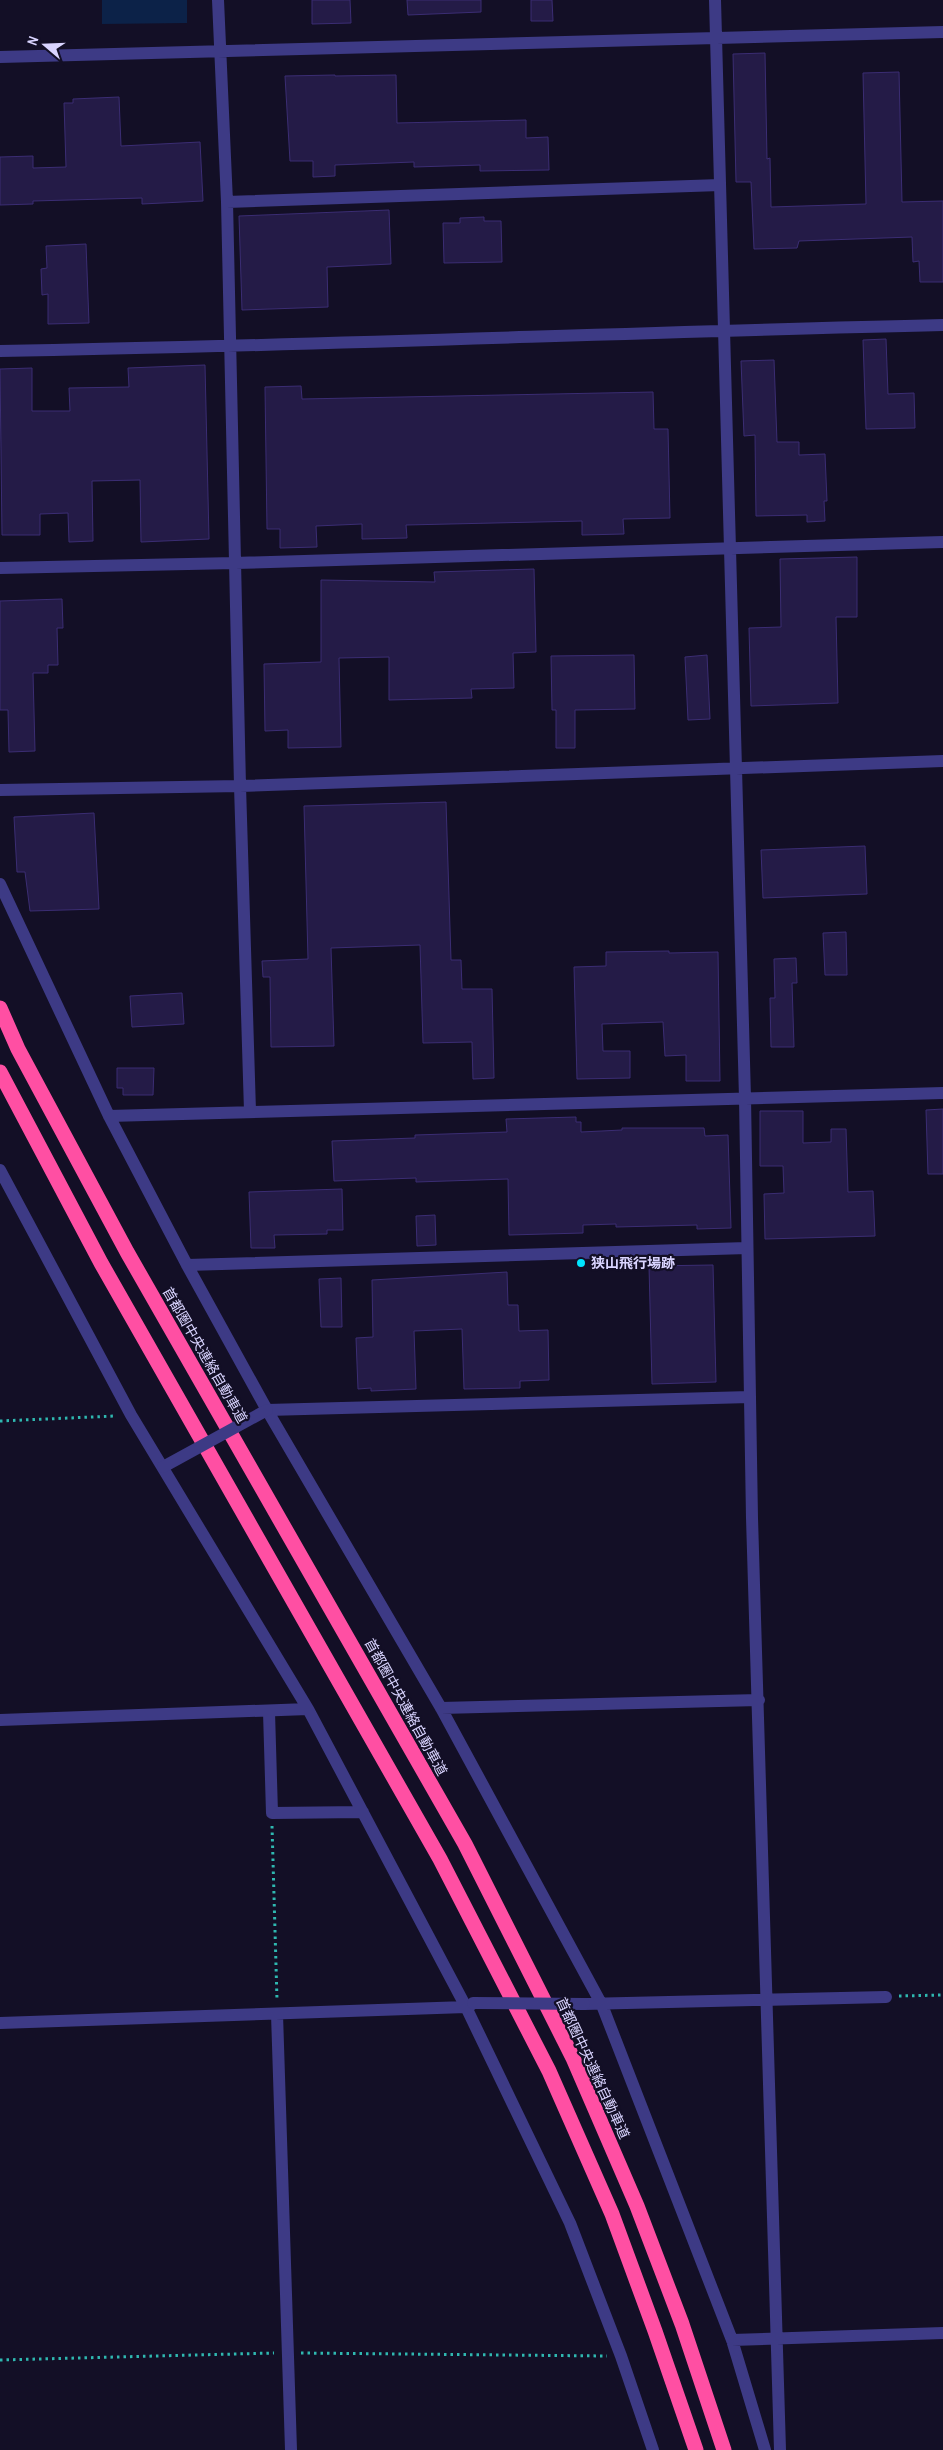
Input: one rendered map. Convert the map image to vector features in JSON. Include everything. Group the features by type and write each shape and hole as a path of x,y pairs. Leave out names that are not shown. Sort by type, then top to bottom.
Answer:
{"highway":[{"name":"首都圏中央連絡自動車道","path":"0,1008 18,1049 127,1252 465,1844 573,2058 637,2206 676,2306 724,2450"},
{"path":"0,1072 101,1263 440,1859 549,2071 612,2214 696,2450"}],"street":[{"path":"218,0 227,202 240,786 250,1112"},
{"path":"715,0 745,1098 750,1397 780,2450"},
{"path":"0,58 943,32"},
{"path":"227,202 720,185"},
{"path":"0,351 231,347 724,330 943,326"},
{"path":"0,568 943,542"},
{"path":"0,790 240,786 943,761"},
{"path":"0,884 29,950 109,1116 187,1265 267,1410 440,1708 602,2005 732,2340 765,2450"},
{"path":"109,1116 943,1092"},
{"path":"0,1170 131,1415 308,1709 470,2005 570,2223 622,2356 653,2450"},
{"path":"187,1265 747,1248"},
{"path":"163,1468 267,1410 750,1397"},
{"path":"440,1708 759,1700"},
{"path":"0,1720 269,1712 308,1709"},
{"path":"269,1712 272,1813 363,1812"},
{"path":"0,2023 278,2014 470,2005 602,2005 886,1997"},
{"path":"278,2014 291,2450"},
{"path":"732,2340 943,2333"}],"path":[{"path":"0,1421 131,1415"},
{"path":"272,1813 278,2014"},
{"path":"886,1997 943,1995"},
{"path":"0,2360 288,2352 622,2356"}],"water":[{"path":"102,0 187,0 187,23 102,24"}],"building":[{"path":"312,0 350,0 351,23 312,24"},
{"path":"407,0 481,0 481,12 408,15"},
{"path":"531,0 552,0 553,21 531,21"},
{"path":"765,53 767,159 770,158 771,207 866,204 863,73 899,72 902,202 943,201 943,282 920,282 919,261 913,262 912,237 799,241 797,248 754,249 751,182 736,182 733,54"},
{"path":"396,75 397,123 526,120 526,138 548,137 549,170 480,171 480,165 414,167 414,162 335,165 335,176 313,177 313,161 290,161 285,76"},
{"path":"119,97 121,146 200,142 203,201 142,204 142,198 33,201 33,204 0,205 0,157 33,156 33,168 66,167 64,103 73,103 73,99"},
{"path":"389,210 391,264 327,267 328,307 242,310 239,216"},
{"path":"484,217 484,221 501,221 502,262 444,263 443,223 460,223 460,218"},
{"path":"86,244 89,323 48,324 48,294 42,295 41,269 47,268 46,246"},
{"path":"886,339 888,394 914,393 915,428 866,429 863,340"},
{"path":"774,360 777,442 799,442 799,455 825,454 827,501 824,501 825,521 807,522 807,515 756,516 755,435 744,436 741,361"},
{"path":"205,365 209,539 141,542 140,480 92,481 93,541 69,542 68,513 40,514 40,535 2,535 0,369 32,368 32,411 70,411 69,388 129,387 128,368"},
{"path":"301,386 302,399 653,392 654,429 668,429 670,518 623,519 624,534 582,535 582,521 406,525 407,538 362,539 362,524 316,526 317,547 280,548 280,529 267,529 265,387"},
{"path":"857,557 857,617 836,617 838,703 751,706 749,628 781,627 780,559"},
{"path":"534,569 536,652 513,653 514,688 471,689 472,698 389,700 389,657 339,658 341,747 288,748 288,730 265,731 264,664 321,662 321,580 435,582 434,572"},
{"path":"62,599 63,628 57,628 58,665 48,665 48,673 33,673 35,751 9,752 8,710 0,710 0,601"},
{"path":"634,655 635,709 575,710 575,748 556,748 556,710 552,710 551,656"},
{"path":"707,655 710,719 688,720 685,657"},
{"path":"446,802 451,960 461,960 462,989 492,989 494,1078 473,1079 472,1042 423,1043 420,945 331,948 334,1046 271,1047 270,977 263,977 262,961 308,959 304,806"},
{"path":"94,813 99,909 30,911 25,872 17,872 14,817"},
{"path":"865,846 867,894 763,898 761,850"},
{"path":"846,932 847,975 825,975 823,933"},
{"path":"669,951 669,953 718,952 720,1081 686,1081 686,1055 665,1056 663,1022 602,1024 603,1051 630,1051 630,1078 577,1079 574,967 606,966 606,952"},
{"path":"796,958 797,983 792,983 794,1047 771,1047 770,998 775,998 774,959"},
{"path":"182,993 184,1024 132,1027 130,996"},
{"path":"117,1068 154,1068 153,1095 123,1095 123,1088 117,1088"},
{"path":"943,1109 943,1174 928,1174 926,1110"},
{"path":"760,1111 803,1111 803,1143 831,1142 831,1129 846,1129 848,1192 873,1191 875,1236 765,1239 764,1194 784,1193 783,1166 760,1166"},
{"path":"576,1117 576,1122 581,1122 581,1132 622,1130 622,1128 704,1128 705,1136 728,1135 731,1228 697,1229 697,1225 616,1227 616,1224 583,1225 583,1233 509,1235 508,1179 416,1182 416,1178 334,1181 332,1141 415,1138 415,1135 507,1132 506,1119"},
{"path":"342,1189 343,1230 327,1230 327,1234 274,1235 275,1248 251,1248 249,1192"},
{"path":"435,1215 436,1245 417,1246 416,1216"},
{"path":"713,1265 716,1382 652,1384 649,1266"},
{"path":"507,1272 508,1305 518,1305 519,1331 548,1330 549,1380 520,1381 520,1388 464,1389 462,1329 414,1331 416,1389 371,1391 371,1388 358,1389 356,1338 373,1337 372,1280"},
{"path":"341,1278 342,1327 321,1327 319,1279"}],"place":[{"name":"狭山飛行場跡","path":"581,1263"}]}
